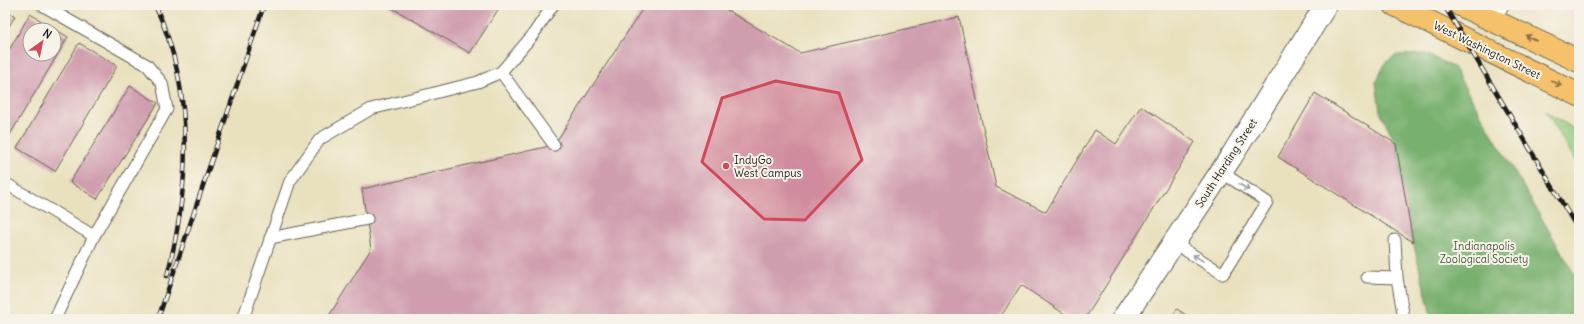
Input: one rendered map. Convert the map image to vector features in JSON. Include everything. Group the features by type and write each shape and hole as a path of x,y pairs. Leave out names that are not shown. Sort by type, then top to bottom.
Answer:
{"main road":[{"name":"West Washington Street","path":"1395,5 1579,95"},
{"path":"1460,5 1494,12 1579,61"}],"street":[{"name":"South Harding Street","path":"1123,319 1221,172 1326,5"}],"lane":[{"path":"42,5 146,65 162,83 168,109 94,236 54,319"},
{"path":"244,319 290,181 320,139 371,109 478,82 501,72 532,36 553,5"},
{"path":"501,72 554,145"},
{"path":"1174,243 1223,274 1267,202 1221,172"},
{"path":"5,182 94,236"},
{"path":"270,238 367,219"},
{"path":"1395,240 1397,278 1404,319"},
{"path":"1367,277 1397,278"}],"highlighted area":[{"path":"776,81 839,93 862,160 805,220 764,219 702,162 722,98"}],"shaded area":[{"path":"1551,5 1579,5 1579,18"}],"green space":[{"name":"Indianapolis Zoological Society","path":"1426,54 1453,67 1579,282 1579,319 1432,319 1413,242 1396,144 1380,111 1376,82 1386,62 1397,55"},
{"path":"1546,112 1579,132 1579,166"}],"building":[{"path":"387,5 501,5 470,53"},
{"name":"IndyGo West Campus","path":"645,5 718,5 800,53 959,17 996,187 1046,212 1095,130 1116,144 1141,106 1195,142 1085,319 1072,319 1021,285 999,319 327,319 371,249 362,189 554,145"},
{"path":"5,10 15,16 5,33"},
{"path":"30,14 43,22 25,22"},
{"path":"22,28 22,62 53,62 5,143 5,57"},
{"path":"62,33 68,37 62,47"},
{"path":"79,43 117,66 55,171 17,148"},
{"path":"130,86 158,103 97,199 70,182"},
{"path":"1315,93 1396,144 1413,242 1278,157"},
{"path":"1177,309 1192,319 1171,319"}],"railway":[{"path":"155,5 168,37 177,71 185,139 184,174 180,208 175,242 167,276"},
{"path":"158,319 264,5"},
{"path":"1444,5 1579,231"}],"place":[{"name":"IndyGo West Campus","path":"726,166"}]}
